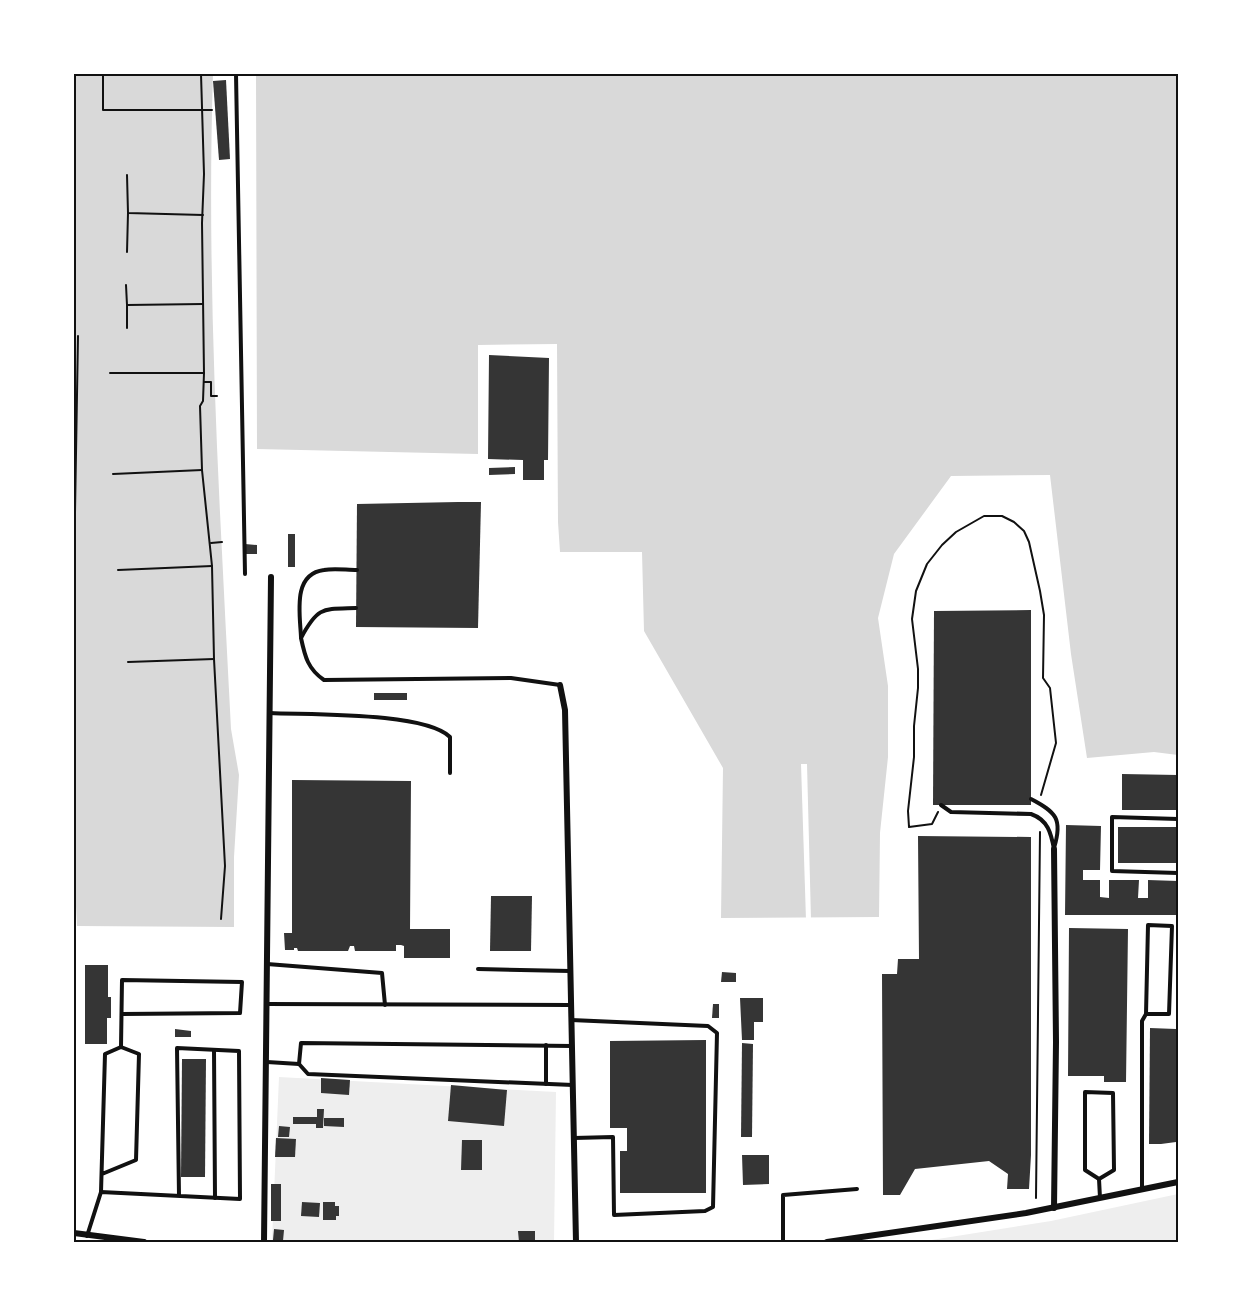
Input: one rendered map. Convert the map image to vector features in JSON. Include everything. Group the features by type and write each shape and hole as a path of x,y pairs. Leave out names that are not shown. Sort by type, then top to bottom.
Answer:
{"street":[{"path":"264,1242 271,577"},
{"path":"560,685 565,710 576,1242"},
{"path":"1054,849 1056,1053 1054,1208"},
{"path":"827,1242 1054,1208 1179,1182"},
{"path":"74,1233 87,1239 144,1242"}],"lane":[{"path":"236,74 244,574"},
{"path":"357,570 325,569 313,573 307,578 301,592 301,638 308,664 324,680 511,678 560,685"},
{"path":"301,638 308,626 325,609 356,608"},
{"path":"270,713 406,719 443,730 450,737 450,773"},
{"path":"1030,799 1047,807 1055,817 1059,833 1054,849"},
{"path":"941,805 951,812 1031,814 1040,817 1050,830 1054,849"},
{"path":"1179,819 1112,817 1112,871 1179,873"},
{"path":"1142,1189 1142,1021 1146,1014 1148,924 1172,926 1169,1014 1146,1014"},
{"path":"267,964 382,973 385,1005"},
{"path":"478,969 570,971"},
{"path":"121,1047 122,980 242,982 240,1013 122,1014"},
{"path":"266,1004 571,1005"},
{"path":"572,1020 708,1026 717,1033 713,1207 705,1211 614,1215 613,1137 574,1138"},
{"path":"299,1064 301,1043 572,1046"},
{"path":"546,1045 546,1084"},
{"path":"87,1239 101,1192 105,1054 121,1047 139,1054 136,1160 102,1174"},
{"path":"101,1192 215,1198 240,1199 238,1051 177,1048 179,1196"},
{"path":"214,1050 215,1198"},
{"path":"266,1062 299,1064 308,1074 573,1085"},
{"path":"1085,1092 1113,1093 1114,1170 1099,1179 1085,1170 1085,1092"},
{"path":"1099,1179 1100,1198"},
{"path":"783,1242 783,1196 857,1189"}],"path":[{"path":"103,74 103,110 212,110"},
{"path":"201,74 204,382 203,401 200,406 202,470 212,566 214,659 225,866 221,919"},
{"path":"127,175 127,252"},
{"path":"128,213 203,215"},
{"path":"126,285 127,328"},
{"path":"127,305 203,304"},
{"path":"74,571 78,336"},
{"path":"110,373 204,373"},
{"path":"204,382 211,382 211,396 217,396"},
{"path":"113,474 202,470"},
{"path":"941,805 932,824 909,827 908,803 914,757 918,688 912,619 916,591 927,564 942,545 957,532 984,516 1002,516 1014,522 1024,531 1029,542 1040,591 1044,615 1043,678 1050,688 1056,743 1040,798"},
{"path":"210,543 222,542"},
{"path":"118,570 212,566"},
{"path":"128,662 214,659"},
{"path":"1036,1198 1040,823"}],"shaded area":[{"path":"74,74 213,74 211,238 215,402 231,729 239,775 234,857 234,927 77,926 74,866"},
{"path":"256,74 1178,74 1178,755 1154,752 1087,758 1071,654 1050,475 951,476 894,554 878,618 888,686 888,757 880,833 879,917 721,918 723,768 644,631 642,552 560,552 557,344 478,345 478,454 257,449"},
{"path":"279,1077 556,1092 554,1242 272,1241"},
{"path":"1178,1194 1178,1242 919,1242 1051,1221"}],"pier":[{"path":"801,764 807,764 811,920 806,920"}],"building":[{"path":"226,80 230,159 219,160 213,81"},
{"path":"489,355 549,358 548,460 544,460 544,480 523,480 523,460 488,459"},
{"path":"515,467 515,474 489,475 489,468"},
{"path":"481,502 478,628 356,627 357,504"},
{"path":"288,534 295,534 295,567 288,567"},
{"path":"245,544 257,545 257,554 245,554"},
{"path":"1031,610 1031,805 933,805 934,611"},
{"path":"374,693 407,693 407,700 374,700"},
{"path":"1122,774 1178,775 1178,810 1122,810"},
{"path":"292,780 411,781 410,929 450,929 450,958 404,958 404,946 401,945 396,945 396,951 355,951 354,946 350,946 348,951 298,951 297,948 285,950 284,933 292,933"},
{"path":"1066,825 1101,826 1100,870 1083,870 1083,880 1100,880 1100,897 1109,898 1109,880 1139,880 1138,898 1148,898 1148,880 1178,881 1178,915 1065,915"},
{"path":"1118,827 1178,827 1178,863 1118,863"},
{"path":"918,836 1031,837 1031,1155 1029,1189 1007,1189 1008,1174 989,1161 915,1169 900,1195 883,1195 882,974 897,974 898,959 919,959"},
{"path":"491,896 532,896 531,951 490,951"},
{"path":"1069,928 1128,929 1126,1082 1104,1082 1104,1076 1068,1076"},
{"path":"85,965 108,965 108,997 111,997 111,1018 107,1018 107,1044 85,1044"},
{"path":"722,972 736,973 736,982 721,982"},
{"path":"740,998 763,998 763,1022 754,1022 754,1040 742,1040"},
{"path":"713,1004 719,1004 719,1018 712,1018"},
{"path":"1150,1028 1176,1029 1176,1142 1149,1144"},
{"path":"175,1029 191,1031 191,1037 175,1037"},
{"path":"706,1040 706,1193 620,1193 620,1151 627,1151 627,1128 610,1128 610,1041"},
{"path":"742,1043 753,1044 752,1137 741,1137"},
{"path":"182,1059 206,1059 205,1177 181,1177"},
{"path":"321,1078 350,1080 349,1095 321,1093"},
{"path":"451,1085 507,1090 504,1126 448,1121"},
{"path":"317,1109 324,1109 323,1128 316,1128 316,1124 293,1124 293,1117 317,1117"},
{"path":"324,1118 344,1118 344,1127 324,1126"},
{"path":"279,1126 290,1127 289,1137 278,1137"},
{"path":"276,1138 296,1139 295,1157 275,1157"},
{"path":"462,1140 482,1140 482,1170 461,1170"},
{"path":"742,1155 769,1155 769,1184 743,1185"},
{"path":"271,1184 281,1184 281,1221 271,1221"},
{"path":"302,1202 320,1203 319,1217 301,1216"},
{"path":"323,1202 335,1202 335,1206 339,1206 339,1216 336,1216 336,1220 323,1220"},
{"path":"274,1229 284,1230 283,1241 273,1240"},
{"path":"518,1231 535,1231 535,1242 519,1242"}]}
